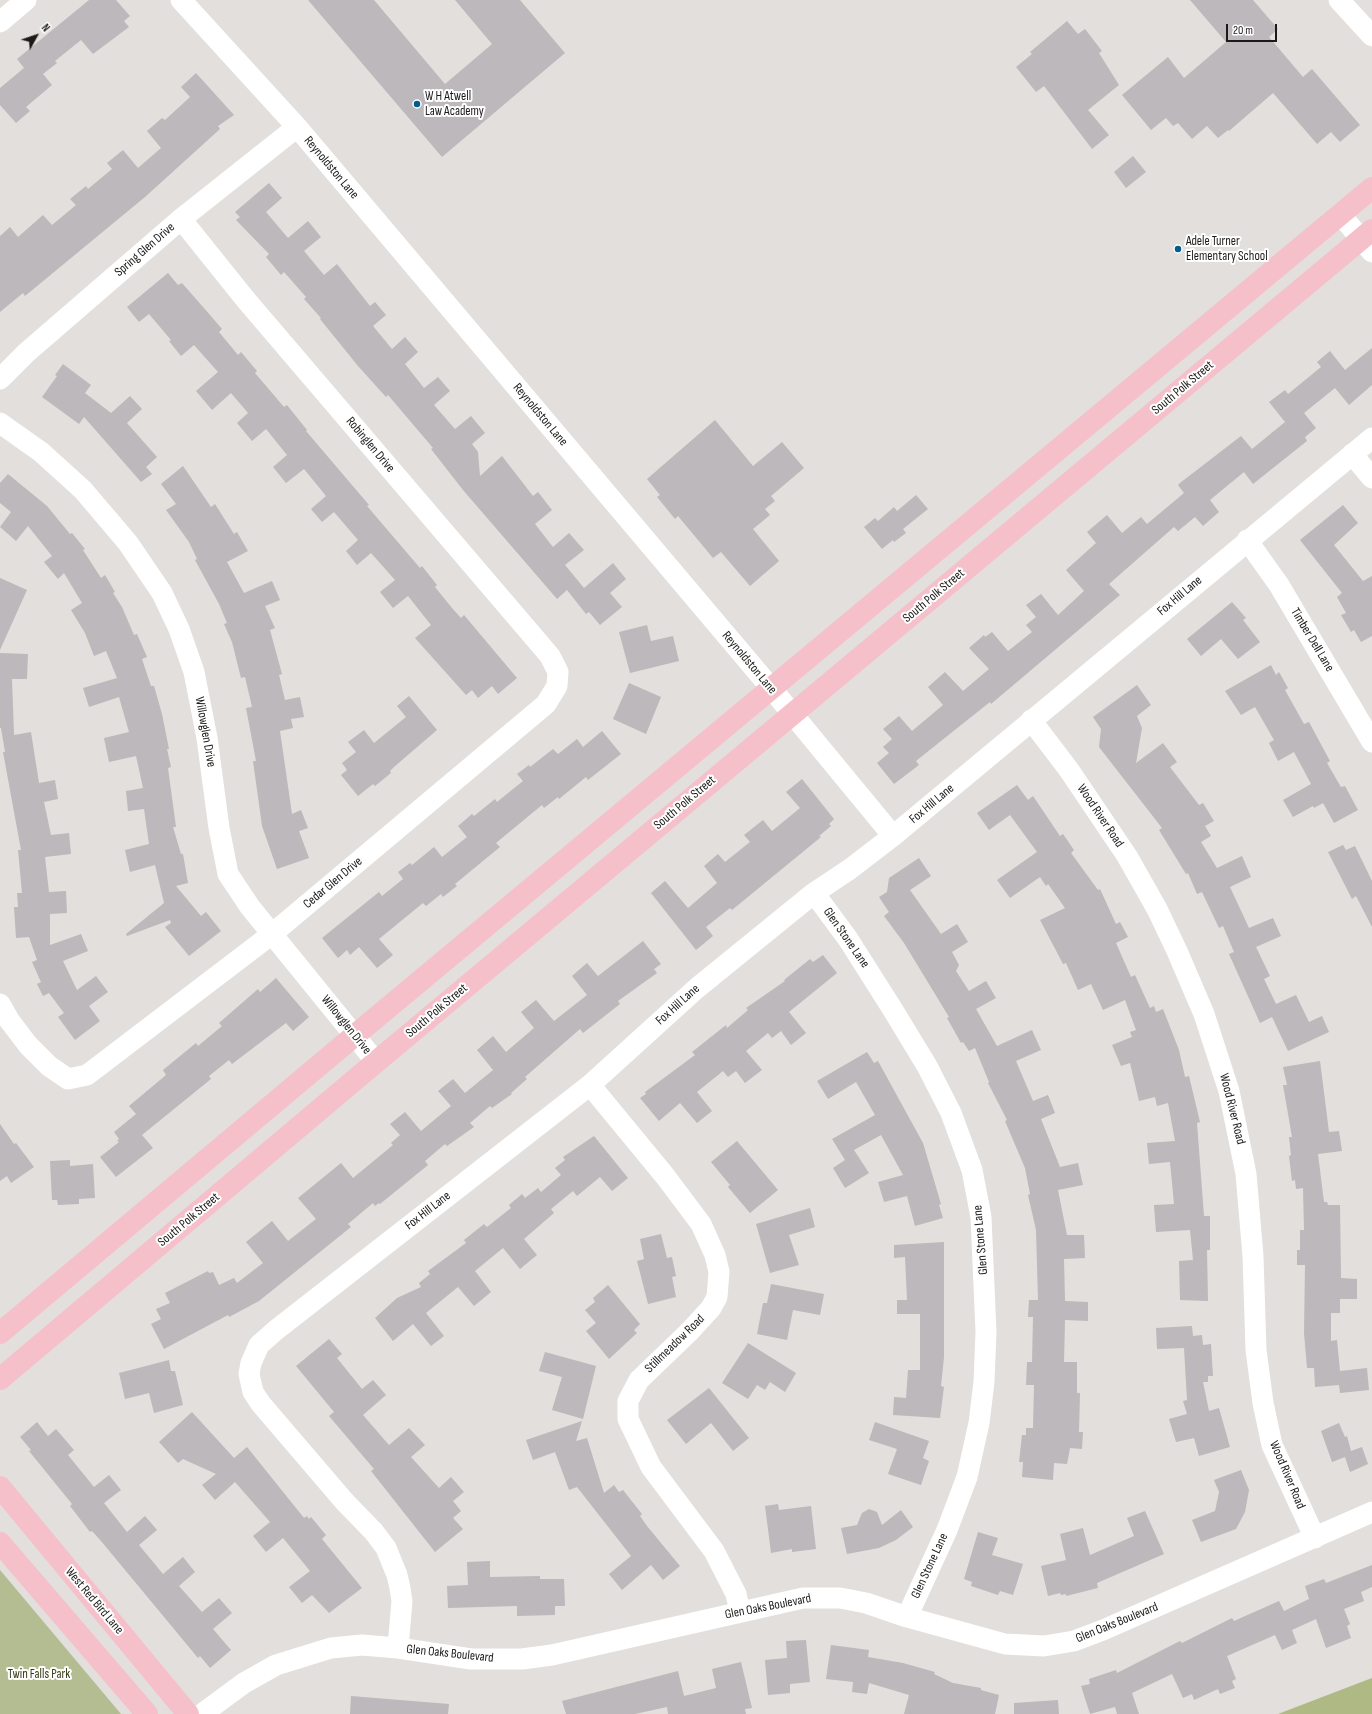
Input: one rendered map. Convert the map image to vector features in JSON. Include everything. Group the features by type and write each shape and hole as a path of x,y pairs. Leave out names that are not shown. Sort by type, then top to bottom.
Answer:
{"main road":[{"path":"0,1334 354,1036 1372,188"},
{"name":"South Polk Street","path":"0,1379 792,714 1368,240"},
{"name":"West Red Bird Lane","path":"0,1487 188,1714"},
{"path":"0,1543 146,1714"}],"street":[{"path":"0,22 26,0"},
{"name":"Reynoldston Lane","path":"181,0 297,127 771,688 893,836"},
{"path":"1339,0 1372,36"},
{"name":"Spring Glen Drive","path":"0,379 26,353 181,219 297,127"},
{"path":"1340,214 1368,240"},
{"name":"Robinglen Drive","path":"181,219 251,306 550,656 558,672"},
{"name":"Willowglen Drive","path":"0,423 41,452 83,490 128,543 162,593 179,630 194,672 207,738 219,828 228,874 250,907 376,1062"},
{"name":"Fox Hill Lane","path":"398,1648 402,1601 397,1575 386,1548 374,1532 344,1501 252,1392 249,1374 250,1363 259,1345 276,1330 590,1084 697,988 814,893 850,869 893,836 1247,540 1372,438"},
{"path":"1352,454 1372,478"},
{"name":"Timber Dell Lane","path":"1247,540 1279,585 1372,742"},
{"name":"Cedar Glen Drive","path":"0,1004 9,1020 28,1045 49,1066 68,1079 87,1075 272,934 546,704 557,686 558,672"},
{"name":"Wood River Road","path":"1031,720 1069,770 1127,856 1160,916 1204,1014 1228,1091 1246,1174 1254,1256 1256,1350 1263,1403 1272,1445 1315,1538"},
{"name":"Glen Stone Lane","path":"814,893 848,939 894,1010 927,1066 951,1113 972,1170 981,1217 986,1332 984,1382 979,1423 967,1477 947,1530 907,1617"},
{"name":"Stillmeadow Road","path":"590,1084 665,1176 701,1224 714,1255 718,1272 717,1297 711,1308 690,1332 639,1380 628,1401 628,1419 651,1467 714,1551 736,1594 740,1612"},
{"name":"Glen Oaks Boulevard","path":"202,1714 259,1674 295,1658 350,1645 398,1648 471,1658 522,1659 552,1655 803,1598 817,1597 866,1603 907,1617 1005,1644 1044,1646 1074,1641 1103,1630 1372,1512"}],"green space":[{"name":"Twin Falls Park","path":"0,1570 121,1714 0,1714"},
{"path":"1372,1678 1372,1714 1278,1714"}],"building":[{"path":"89,0 116,0 130,16 124,21 129,27 93,54 81,40 55,61 57,63 43,74 52,85 26,107 30,111 16,123 0,105 0,88 24,68 17,59"},
{"path":"308,0 374,0 445,84 492,44 455,0 520,0 565,53 442,157"},
{"path":"1190,0 1253,0 1278,29 1269,37 1303,77 1312,69 1360,125 1340,142 1331,132 1317,144 1273,93 1229,131 1228,130 1218,138 1207,126 1192,139 1178,123 1173,126 1166,118 1151,130 1122,95 1168,57 1184,78 1226,42"},
{"path":"1067,21 1078,34 1085,29 1102,51 1099,53 1119,85 1088,110 1109,135 1092,149 1044,86 1036,92 1016,67 1032,54 1030,52"},
{"path":"196,73 234,115 218,126 220,129 145,197 25,296 23,293 0,312 0,236 10,227 18,237 43,215 52,225 76,205 70,199 86,186 88,189 112,169 107,163 123,150 138,168 161,148 147,131 162,118 165,120 190,97 181,87"},
{"path":"1133,156 1146,172 1126,188 1114,172"},
{"path":"269,183 282,198 266,212 288,238 308,221 321,237 304,251 324,275 337,264 370,306 375,302 386,315 373,326 392,349 405,337 418,352 405,364 424,388 438,377 450,391 434,405 455,429 471,416 485,433 472,444 478,452 480,476 502,456 533,496 538,492 552,510 535,524 553,547 569,533 584,550 565,565 584,588 613,563 626,579 610,593 622,607 600,625 589,612 586,614 567,590 557,599 463,490 431,449 433,448 388,395 386,397 358,366 320,319 321,318 304,299 306,297 284,272 281,275 266,257 269,254 236,220 240,217 235,212"},
{"path":"168,273 178,285 182,283 210,315 222,329 219,332 238,355 241,352 257,371 255,373 284,407 287,405 307,430 306,431 369,505 367,506 420,568 422,566 437,585 435,587 452,608 461,618 464,615 517,678 498,694 492,686 478,698 472,690 466,695 415,638 431,625 408,596 393,608 380,592 395,580 371,553 357,565 346,551 358,540 334,512 322,522 311,509 326,496 304,469 286,483 273,467 287,455 266,429 252,441 237,423 248,413 231,393 212,410 196,391 218,372 194,345 181,356 169,341 171,340 149,314 139,322 127,307"},
{"path":"1372,348 1372,385 1349,405 1335,388 1304,413 1316,428 1305,437 1307,441 1253,484 1244,472 1210,500 1219,512 1203,526 1195,517 1178,531 1174,527 1109,584 1120,595 991,704 990,702 916,761 919,765 894,784 877,763 889,753 883,747 892,739 883,729 899,716 912,731 943,705 928,687 945,672 963,691 989,669 969,648 984,635 985,637 992,632 1008,651 1032,632 1026,625 1036,617 1026,605 1041,594 1058,615 1084,591 1066,570 1096,543 1087,532 1107,515 1122,533 1141,517 1147,524 1184,493 1178,485 1180,483 1241,436 1252,449 1285,422 1269,402 1285,390 1288,394 1321,367 1317,362 1330,351 1345,370"},
{"path":"63,364 91,385 85,393 111,413 130,396 142,409 127,423 157,457 146,467 152,474 141,482 84,417 79,424 42,397 57,376 55,375"},
{"path":"715,420 753,466 782,442 804,468 771,496 775,501 765,509 770,515 753,529 779,561 750,586 721,552 713,558 678,516 675,519 657,497 660,495 647,479"},
{"path":"183,466 211,507 215,504 234,534 237,532 248,551 227,562 244,593 272,581 280,600 265,606 275,628 270,630 282,674 279,675 285,700 300,697 304,717 291,719 293,728 280,731 292,814 301,810 308,828 299,831 309,858 277,869 262,826 253,761 256,761 246,708 252,707 245,677 241,678 232,642 224,624 227,623 219,604 195,560 197,559 189,542 166,510 176,504 161,484"},
{"path":"8,474 47,506 70,534 72,533 85,549 83,550 101,578 105,575 115,592 113,593 122,607 134,635 137,634 147,657 142,659 151,686 154,686 162,714 171,767 168,768 176,827 173,827 181,854 183,854 188,883 176,886 201,916 206,912 221,931 189,956 165,927 171,923 170,920 127,936 126,934 164,903 155,865 130,872 125,850 149,844 144,809 128,811 126,791 143,788 136,756 109,762 104,738 129,732 119,697 89,707 83,688 117,678 106,651 94,656 85,633 71,610 82,603 64,573 58,579 44,562 52,556 28,526 16,541 0,527 11,512 0,503 0,483"},
{"path":"916,495 928,509 903,529 906,533 894,542 893,540 882,549 864,527 875,518 878,521 894,507 897,511"},
{"path":"1343,505 1358,523 1334,545 1363,581 1372,576 1372,636 1361,642 1354,630 1351,632 1341,615 1346,613 1337,597 1342,593 1300,540"},
{"path":"0,578 27,590 0,650"},
{"path":"1232,602 1246,618 1243,620 1260,642 1238,659 1221,639 1201,656 1187,639"},
{"path":"647,625 651,641 673,636 679,661 630,673 619,632"},
{"path":"0,653 28,654 27,679 12,679 14,735 31,732 39,783 55,780 58,799 44,802 51,835 69,833 71,854 45,857 49,892 66,891 67,913 50,914 50,945 81,934 88,951 63,961 77,990 96,976 108,992 89,1006 100,1021 75,1040 58,1017 64,1013 49,993 43,996 37,984 41,982 32,962 37,960 29,937 16,938 14,907 18,907 17,893 22,893 18,850 21,850 0,728"},
{"path":"1271,665 1276,675 1279,672 1288,688 1285,690 1304,724 1309,722 1330,761 1327,763 1341,787 1345,786 1358,810 1334,823 1323,803 1314,808 1313,806 1293,817 1283,800 1311,784 1294,752 1278,761 1269,743 1274,740 1255,707 1241,715 1225,691"},
{"path":"629,683 661,697 646,734 613,719"},
{"path":"1137,685 1151,705 1137,716 1142,728 1136,763 1163,743 1177,762 1170,767 1199,805 1203,803 1214,821 1205,826 1211,836 1201,842 1217,868 1242,856 1251,877 1230,887 1249,928 1273,918 1281,936 1256,947 1270,976 1264,979 1276,1004 1296,995 1309,1022 1322,1016 1329,1032 1288,1051 1272,1017 1260,1023 1229,954 1234,952 1223,926 1219,928 1202,892 1197,894 1188,873 1186,874 1159,830 1162,828 1099,747 1101,729 1093,717"},
{"path":"409,696 437,730 394,767 390,771 391,773 375,786 373,784 358,796 341,775 347,770 342,763 356,752 348,742 364,730 374,743 406,717 397,706"},
{"path":"602,731 621,754 588,780 586,777 559,799 558,797 544,808 542,805 496,843 500,847 455,884 457,886 443,897 441,894 426,906 423,903 379,939 393,955 377,968 359,947 350,955 347,950 338,958 322,938 379,892 382,896 403,879 398,872 410,863 412,865 434,847 442,857 467,837 458,826 472,814 474,816 495,799 497,802 523,781 517,774 529,765 530,767 553,749 558,754 577,739 583,747"},
{"path":"802,779 834,819 829,824 831,826 819,836 821,837 732,910 730,908 706,927 713,936 696,950 651,893 665,881 688,908 717,883 704,866 718,854 725,862 750,842 744,835 763,820 772,831 800,808 786,792"},
{"path":"1017,785 1028,800 1033,796 1060,836 1063,834 1074,850 1071,853 1098,890 1100,889 1116,924 1120,922 1128,937 1116,943 1131,977 1135,975 1150,1008 1154,1006 1156,1012 1163,1009 1179,1050 1185,1077 1189,1076 1200,1122 1197,1123 1204,1216 1210,1216 1210,1250 1207,1250 1208,1301 1180,1300 1179,1261 1193,1260 1190,1230 1156,1232 1154,1205 1174,1204 1170,1162 1149,1164 1147,1143 1175,1141 1168,1103 1157,1106 1155,1097 1139,1101 1130,1063 1121,1066 1112,1045 1132,1037 1130,1032 1136,1030 1125,1000 1103,1010 1091,984 1078,990 1066,963 1063,964 1040,920 1065,908 1048,884 1046,886 1040,877 1010,898 997,880 1037,852 1010,815 989,830 977,813"},
{"path":"1343,845 1346,850 1355,846 1372,881 1372,927 1356,896 1352,899 1328,852"},
{"path":"919,858 931,876 910,890 941,934 957,924 968,942 952,952 959,965 956,971 969,991 986,981 996,998 976,1009 997,1046 1032,1030 1041,1050 1016,1061 1033,1101 1048,1095 1055,1113 1041,1119 1060,1167 1078,1163 1083,1185 1058,1190 1067,1235 1084,1235 1085,1258 1064,1259 1065,1301 1088,1302 1088,1321 1065,1320 1064,1362 1077,1362 1077,1393 1080,1393 1079,1432 1083,1432 1082,1449 1070,1448 1067,1464 1054,1463 1053,1480 1022,1477 1023,1462 1019,1462 1022,1435 1026,1435 1026,1428 1033,1428 1034,1385 1026,1385 1027,1362 1032,1362 1033,1317 1028,1317 1029,1300 1038,1300 1036,1230 1028,1195 1030,1194 1025,1168 1005,1121 1007,1120 988,1083 989,1082 975,1048 969,1051 963,1042 961,1043 947,1018 949,1017 904,943 884,916 889,912 879,897 887,892 889,878"},
{"path":"643,941 661,964 654,969 657,973 618,1001 620,1004 583,1033 580,1029 525,1077 527,1079 511,1093 512,1094 492,1108 490,1106 470,1123 474,1127 447,1146 445,1144 425,1161 428,1165 380,1204 379,1203 375,1206 373,1203 348,1224 351,1227 259,1301 229,1317 228,1315 164,1349 151,1324 161,1319 156,1309 170,1303 165,1293 208,1271 209,1273 213,1272 219,1285 234,1278 237,1283 263,1263 246,1242 272,1221 288,1241 316,1219 298,1198 341,1163 353,1178 393,1145 391,1143 400,1135 390,1124 405,1112 421,1131 451,1106 438,1091 453,1079 465,1093 493,1070 477,1050 493,1036 506,1052 534,1028 521,1012 536,1000 554,1021 587,995 572,976 587,963 598,976"},
{"path":"823,955 837,973 789,1012 806,1033 791,1045 781,1031 772,1038 768,1033 746,1051 762,1070 745,1083 736,1071 728,1077 723,1071 697,1092 712,1111 697,1123 680,1103 659,1121 640,1098 646,1094 645,1092 695,1055 692,1052 726,1025 727,1028 748,1010 746,1008 785,981 784,980 810,959 813,962"},
{"path":"276,978 309,1017 293,1031 286,1023 232,1064 229,1060 209,1076 211,1079 142,1135 153,1148 116,1177 100,1157 119,1142 117,1141 119,1139 114,1132 136,1114 129,1106 166,1075 163,1070 196,1043 198,1046 222,1026 219,1023 258,989 260,992"},
{"path":"867,1052 874,1063 878,1061 923,1143 941,1204 939,1205 943,1218 915,1226 907,1196 884,1202 878,1182 903,1175 881,1135 854,1150 869,1173 845,1188 833,1168 845,1160 832,1139 875,1115 856,1082 828,1099 817,1081"},
{"path":"1320,1061 1329,1132 1339,1131 1342,1151 1318,1154 1324,1202 1327,1202 1328,1205 1340,1205 1341,1278 1357,1279 1357,1299 1340,1299 1340,1313 1331,1313 1331,1341 1337,1340 1340,1371 1367,1368 1369,1390 1340,1393 1339,1385 1315,1387 1314,1368 1307,1368 1304,1333 1305,1265 1297,1265 1297,1250 1300,1250 1300,1230 1304,1230 1303,1188 1296,1189 1295,1180 1292,1181 1289,1156 1291,1155 1289,1137 1292,1137 1283,1085 1287,1085 1283,1067"},
{"path":"0,1124 14,1144 16,1143 34,1167 11,1183 7,1176 0,1181"},
{"path":"594,1136 628,1178 612,1191 600,1177 577,1196 573,1191 551,1209 554,1213 524,1239 537,1255 520,1269 503,1248 475,1271 491,1292 474,1306 458,1287 426,1313 444,1336 431,1346 413,1324 393,1341 375,1318 397,1298 421,1287 419,1283 430,1274 428,1271 466,1243 464,1240 484,1224 487,1227 511,1208 509,1205 522,1194 525,1198 538,1188 541,1192 561,1175 555,1168 565,1160 563,1157"},
{"path":"737,1141 778,1190 750,1213 728,1187 730,1185 711,1162"},
{"path":"70,1160 70,1166 93,1164 95,1198 79,1199 79,1204 58,1205 57,1200 52,1200 50,1161"},
{"path":"810,1208 815,1227 789,1235 799,1265 770,1273 756,1224"},
{"path":"661,1234 667,1258 672,1257 676,1276 672,1277 676,1297 648,1304 637,1261 644,1259 640,1239"},
{"path":"944,1242 944,1357 941,1386 944,1387 940,1418 893,1415 894,1397 906,1398 908,1370 920,1370 920,1314 897,1314 897,1300 907,1300 905,1257 894,1258 894,1245"},
{"path":"771,1284 824,1294 820,1315 793,1310 787,1340 757,1334 763,1303 767,1303"},
{"path":"608,1285 640,1324 634,1330 637,1333 609,1359 586,1331 596,1323 585,1310 595,1302 593,1298"},
{"path":"1192,1326 1193,1336 1202,1335 1203,1345 1211,1344 1213,1376 1208,1376 1208,1382 1203,1382 1209,1411 1219,1408 1230,1447 1199,1456 1194,1438 1176,1442 1169,1419 1187,1414 1183,1401 1187,1400 1184,1348 1157,1349 1156,1328"},
{"path":"329,1339 342,1354 337,1358 362,1389 373,1380 386,1395 363,1415 389,1445 409,1428 425,1445 411,1457 439,1488 451,1477 464,1492 453,1501 461,1511 453,1518 463,1529 435,1552 371,1471 374,1469 329,1416 334,1412 296,1366"},
{"path":"748,1343 796,1373 785,1392 770,1382 765,1390 757,1385 748,1399 722,1383"},
{"path":"545,1352 596,1366 583,1419 552,1410 562,1377 539,1371"},
{"path":"169,1360 171,1371 175,1371 183,1405 154,1413 149,1393 125,1399 119,1373"},
{"path":"709,1388 749,1438 733,1451 711,1423 686,1444 667,1420"},
{"path":"192,1412 234,1458 247,1447 304,1518 307,1516 309,1519 311,1517 326,1535 322,1539 362,1588 329,1613 312,1595 302,1603 289,1587 310,1571 283,1538 266,1552 253,1536 270,1522 235,1482 215,1500 202,1485 216,1474 183,1459 178,1463 159,1442"},
{"path":"582,1421 576,1441 587,1438 604,1493 614,1485 619,1492 623,1490 642,1514 640,1516 647,1526 680,1566 663,1580 651,1565 622,1590 609,1574 631,1556 577,1487 569,1490 555,1452 533,1460 526,1440"},
{"path":"37,1422 48,1436 56,1429 74,1450 68,1455 94,1487 109,1475 121,1490 104,1503 127,1532 145,1516 157,1530 139,1545 163,1574 183,1557 195,1572 179,1586 202,1612 219,1598 232,1613 213,1629 231,1650 210,1668 200,1656 198,1658 101,1541 92,1531 90,1532 70,1506 72,1504 29,1451 31,1450 20,1437"},
{"path":"875,1422 929,1441 923,1458 929,1461 921,1485 888,1474 897,1449 869,1440"},
{"path":"1339,1423 1345,1437 1347,1436 1351,1451 1362,1447 1368,1464 1350,1472 1345,1457 1332,1462 1321,1431"},
{"path":"1241,1470 1249,1490 1245,1512 1236,1529 1201,1542 1192,1520 1215,1511 1219,1492 1214,1480"},
{"path":"778,1504 779,1510 811,1506 816,1549 792,1552 792,1549 771,1553 765,1506"},
{"path":"869,1509 877,1512 882,1525 901,1510 913,1527 896,1540 879,1548 847,1554 841,1528 857,1525 862,1513"},
{"path":"1145,1511 1164,1554 1097,1583 1098,1588 1066,1596 1066,1594 1061,1595 1060,1593 1048,1596 1041,1566 1066,1560 1060,1534 1083,1528 1090,1555 1134,1536 1127,1518"},
{"path":"978,1532 998,1538 992,1555 1023,1564 1013,1595 1000,1591 998,1595 971,1586 972,1582 964,1579"},
{"path":"490,1561 490,1577 540,1576 540,1579 564,1579 565,1606 555,1606 555,1615 517,1616 517,1606 448,1608 447,1586 468,1585 467,1562"},
{"path":"1372,1565 1372,1587 1361,1592 1364,1601 1344,1609 1350,1624 1347,1626 1351,1638 1326,1648 1316,1619 1292,1630 1297,1643 1282,1650 1275,1635 1227,1656 1236,1679 1232,1681 1235,1688 1220,1694 1218,1689 1194,1700 1192,1694 1183,1698 1172,1674 1132,1693 1139,1714 1117,1714 1115,1707 1090,1714 1081,1686 1090,1684 1089,1679 1116,1670 1117,1673 1180,1641 1182,1643 1232,1618 1234,1621 1279,1601 1284,1611 1309,1599 1305,1586 1324,1579 1326,1583"},
{"path":"806,1640 810,1682 790,1684 790,1693 768,1695 765,1660 787,1658 786,1641"},
{"path":"831,1645 869,1650 868,1657 903,1663 935,1672 934,1674 953,1683 981,1688 981,1690 999,1695 995,1714 904,1714 909,1695 869,1683 867,1694 852,1692 853,1682 826,1679"},
{"path":"741,1662 752,1708 745,1709 746,1714 668,1714 667,1707 635,1714 566,1714 562,1701 678,1671 684,1696 716,1688 712,1669"},
{"path":"351,1696 449,1704 448,1714 350,1714"},
{"path":"1058,1700 1059,1714 1014,1714 1014,1703"}],"place":[{"name":"W H Atwell Law Academy","path":"417,104"},
{"name":"Adele Turner Elementary School","path":"1178,249"}]}
